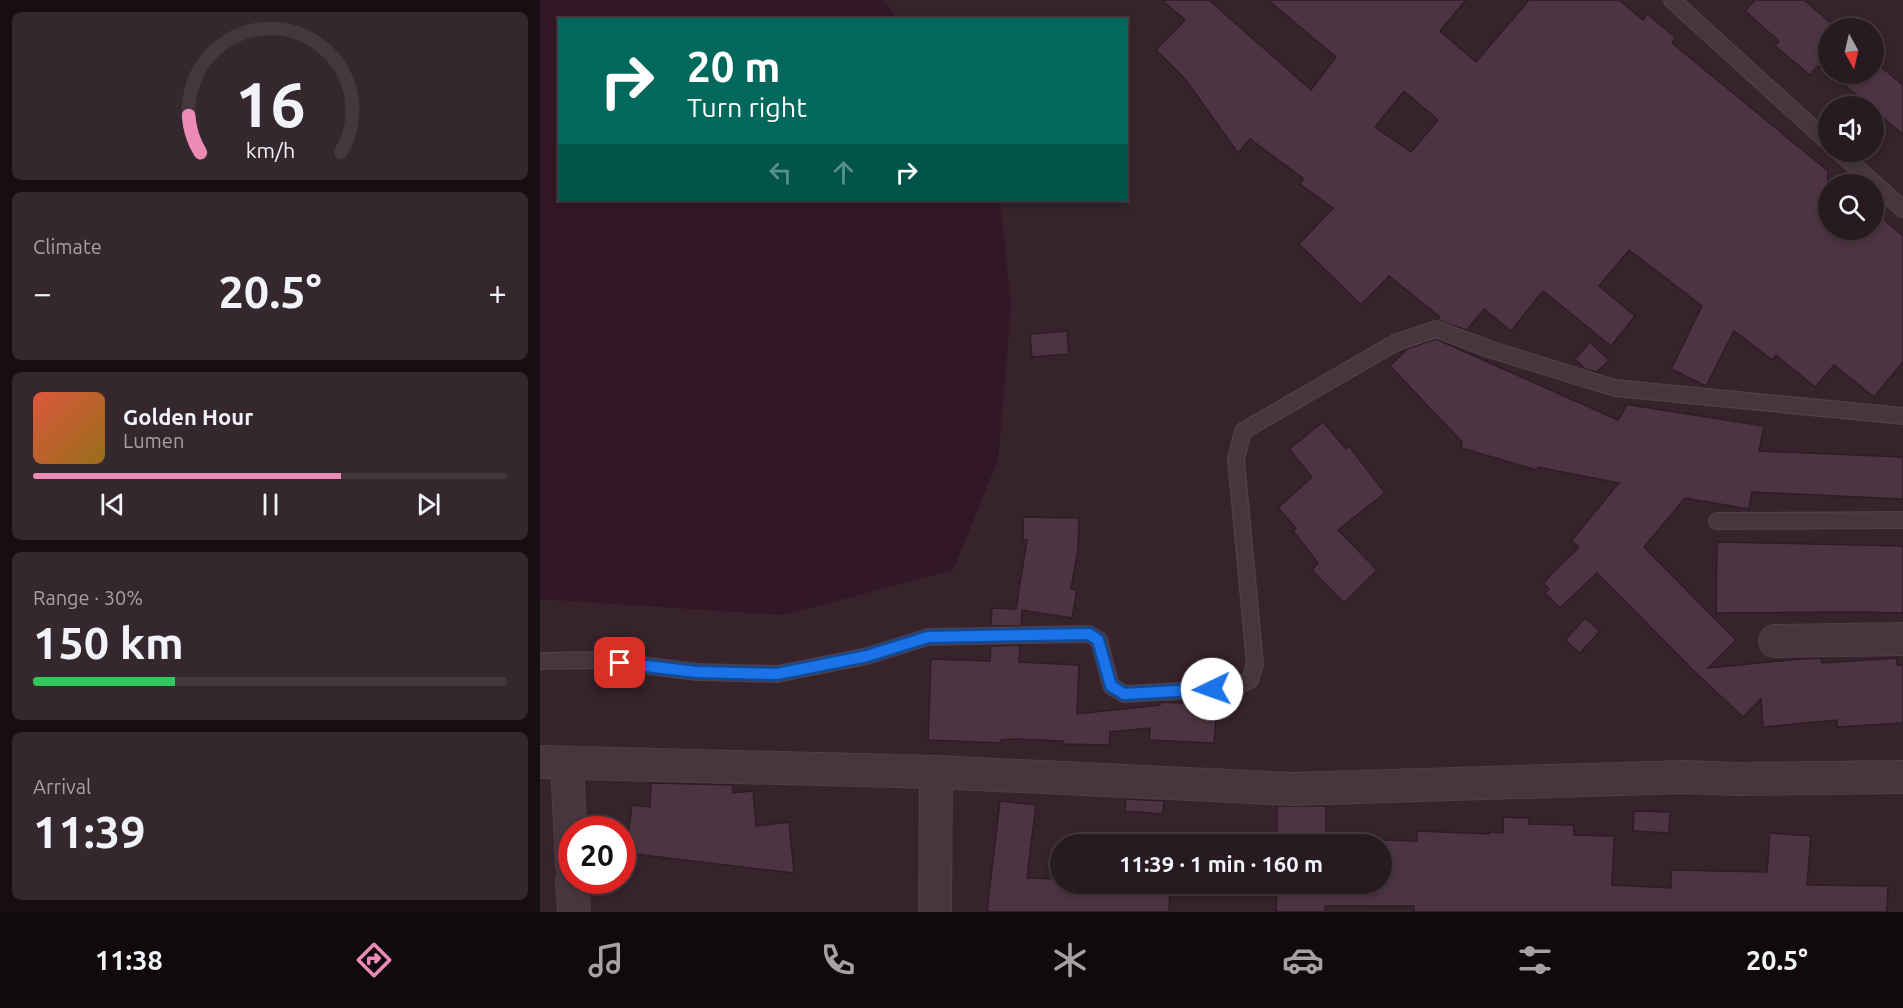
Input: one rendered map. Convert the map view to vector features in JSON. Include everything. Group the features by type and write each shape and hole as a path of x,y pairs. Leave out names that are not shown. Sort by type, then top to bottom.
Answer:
{"street":[{"path":"1775,641 1903,639"},
{"path":"563,816 553,763 936,772 1292,789 1683,777 1736,779 1903,777"},
{"path":"935,912 936,772"},
{"path":"573,894 574,912"}],"lane":[{"path":"1672,0 1818,133"},
{"path":"1850,162 1903,209"},
{"path":"540,661 601,660 697,672 777,674 867,656 928,637 1089,634 1098,640 1111,686 1124,694 1234,688 1250,680 1255,664 1236,459 1243,431 1395,343 1436,329 1492,350 1615,388 1903,416"},
{"path":"1718,521 1903,520"}],"shaded area":[{"path":"540,0 883,0 897,18 558,18 558,201 1000,201 1011,306 998,460 953,570 783,615 540,599"}],"building":[{"path":"1162,0 1209,0 1311,90 1336,57 1268,0 1466,0 1440,31 1476,62 1529,0 1619,0 1643,20 1647,14 1676,38 1672,43 1828,171 1828,174 1818,174 1818,240 1884,240 1884,220 1903,236 1903,362 1874,397 1834,365 1815,387 1776,355 1772,360 1734,331 1706,386 1671,369 1702,306 1629,250 1599,286 1635,316 1611,346 1543,291 1511,331 1484,309 1467,330 1437,320 1440,317 1389,276 1361,305 1299,244 1333,208 1300,184 1304,179 1250,139 1238,153 1185,79 1156,50 1185,20","holes":["1404,91 1438,120 1411,152 1375,127"]},
{"path":"1755,0 1804,0 1825,18 1818,18 1818,66 1810,75 1775,46 1779,41 1745,11"},
{"path":"1884,69 1903,85 1903,135 1884,119 1884,96 1858,96 1843,84 1884,84"},
{"path":"1067,331 1069,354 1032,357 1030,334"},
{"path":"1436,339 1618,420 1626,407 1624,404 1764,426 1759,451 1903,457 1903,499 1752,492 1749,509 1685,498 1644,547 1736,640 1708,668 1801,659 1821,658 1822,663 1897,658 1897,665 1903,665 1903,723 1837,727 1837,720 1763,727 1761,699 1743,717 1597,573 1560,608 1545,593 1549,589 1543,583 1579,547 1571,541 1619,483 1538,467 1537,470 1461,448 1462,442 1390,366 1407,349"},
{"path":"1590,342 1609,360 1597,372 1585,369 1575,359"},
{"path":"1323,422 1346,449 1349,446 1385,493 1338,530 1377,570 1344,603 1312,570 1318,563 1293,531 1296,528 1278,508 1312,477 1289,449"},
{"path":"1023,517 1079,518 1078,549 1071,589 1077,590 1072,618 1022,610 1021,626 991,626 992,608 1016,609 1027,540 1023,540"},
{"path":"1717,542 1903,546 1903,613 1716,613"},
{"path":"1585,618 1600,631 1580,653 1565,640"},
{"path":"1020,645 1019,662 1079,665 1077,714 1160,705 1160,702 1217,705 1214,743 1149,740 1150,728 1110,732 1109,745 1063,744 1063,741 1015,739 1001,740 1001,743 928,740 931,659 990,661 991,646"},
{"path":"651,783 733,785 733,793 753,791 756,826 789,822 794,873 636,854 636,816 631,816 632,805 650,807"},
{"path":"1126,799 1164,801 1163,814 1125,811"},
{"path":"1000,801 1036,805 1027,878 1050,879 1050,894 1170,894 1169,912 987,912"},
{"path":"1277,806 1326,806 1326,834 1277,834"},
{"path":"1634,811 1670,812 1669,833 1633,831"},
{"path":"1503,817 1529,818 1529,824 1574,825 1574,835 1614,836 1612,885 1671,888 1671,870 1767,872 1770,833 1811,836 1807,885 1888,886 1887,912 1414,912 1414,906 1325,906 1325,912 1276,912 1277,894 1392,894 1392,840 1417,841 1417,831 1503,833"}],"route":[{"path":"620,663 697,672 777,674 867,656 928,637 1089,634 1098,640 1111,686 1124,694 1212,689"}]}
